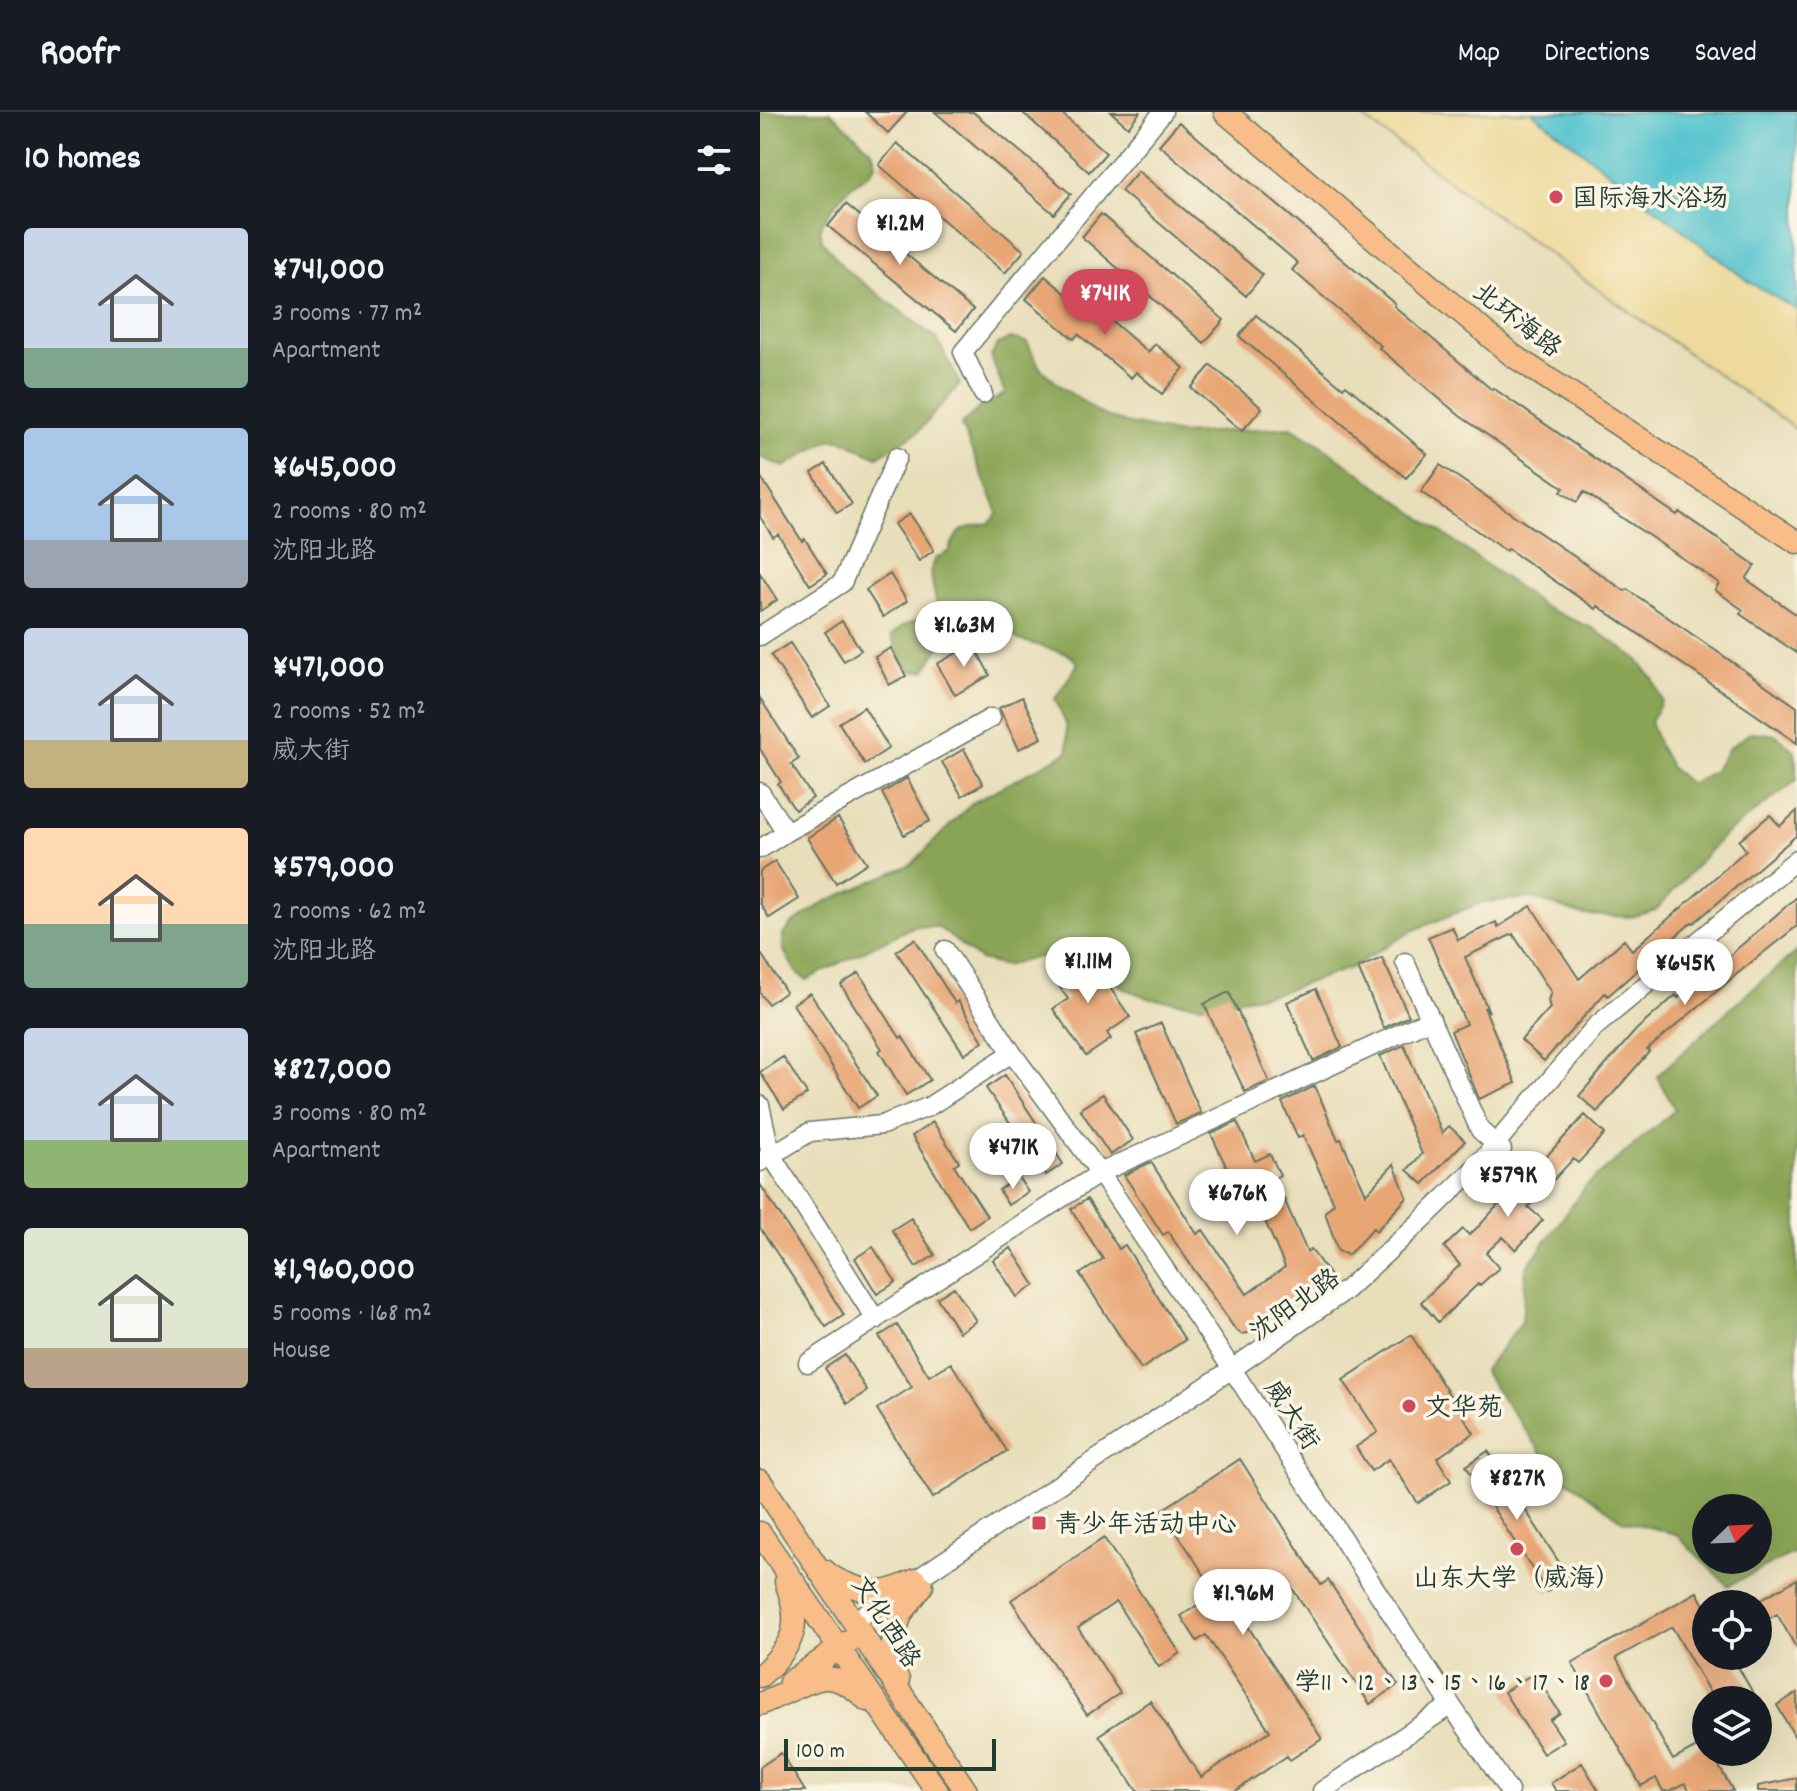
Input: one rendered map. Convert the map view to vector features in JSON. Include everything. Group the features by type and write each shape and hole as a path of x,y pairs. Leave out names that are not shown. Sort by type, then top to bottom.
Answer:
{"main road":[{"name":"北环海路","path":"1225,112 1512,355 1797,542"},
{"name":"文化西路","path":"760,1481 966,1791"},
{"name":"文化西路","path":"760,1533 937,1791"},
{"path":"803,1545 831,1578 876,1593 919,1583"},
{"path":"760,1679 788,1646 795,1624 794,1603 777,1558"},
{"path":"912,1710 890,1664 901,1614 919,1583"},
{"name":"沈阳北路","path":"760,1703 858,1627"},
{"name":"沈阳北路","path":"760,1679 835,1642"},
{"path":"760,1703 827,1678 846,1684 860,1693 892,1724"}],"street":[{"path":"983,394 963,352 1163,112"},
{"path":"760,636 842,583 897,457"},
{"path":"760,849 991,718"},
{"path":"760,792 786,832"},
{"name":"沈阳北路","path":"1498,1147 1595,1027 1797,859"},
{"name":"沈阳北路","path":"858,1627 919,1583 1236,1374 1346,1290 1498,1147 1609,1027 1797,873"},
{"name":"威大街","path":"945,950 1012,1053 1100,1173 1236,1374 1509,1791"},
{"path":"1405,962 1480,1130 1498,1147"},
{"path":"808,1363 1100,1173 1431,1019"},
{"path":"766,1158 810,1132 882,1125 928,1107 1012,1053"},
{"path":"760,1105 766,1158 876,1320"},
{"path":"1322,1791 1451,1705"}],"green space":[{"path":"760,112 831,112 872,151 876,163 873,169 847,190 832,208 820,228 822,240 845,269 937,339 960,384 918,432 877,457 842,440 829,440 784,467 760,457"},
{"path":"1010,338 1027,342 1040,368 1059,385 1101,414 1125,423 1180,434 1291,427 1314,440 1546,608 1594,629 1636,658 1653,679 1662,701 1650,722 1659,746 1671,768 1690,784 1714,771 1729,748 1751,732 1777,735 1795,752 1797,780 1722,837 1656,910 1633,917 1583,915 1532,898 1483,902 1414,930 1350,968 1278,993 1202,1005 1151,999 1126,989 1079,959 1053,953 1005,966 980,960 938,927 914,926 806,980 796,972 783,949 783,935 792,924 825,902 912,864 972,803 1068,752 1066,724 1055,699 1078,663 1068,654 1019,640 998,622 972,618 959,620 950,628 925,671 912,671 902,661 891,636 902,626 938,611 930,571 936,558 949,552 959,533 990,523 998,513 961,425 981,406 1005,394 991,356 998,344"},
{"path":"1797,951 1797,1551 1772,1564 1772,1494 1692,1494 1692,1550 1676,1534 1622,1520 1555,1471 1483,1371 1522,1322 1526,1268 1586,1186 1675,1110 1657,1076"},
{"path":"1716,1574 1752,1574 1728,1586"}],"sand":[{"name":"国际海水浴场","path":"1355,112 1532,112 1749,282 1797,310 1797,430 1600,291"}],"water":[{"path":"1532,112 1797,112 1797,310 1749,282"}],"building":[{"path":"865,112 907,112 888,133"},
{"path":"935,112 973,112 1071,194 1054,214"},
{"path":"1022,112 1060,112 1106,153 1089,172"},
{"path":"1111,112 1140,112 1128,127"},
{"path":"1179,122 1492,390 1755,565 1746,579 1797,615 1797,653 1740,614 1743,610 1715,590 1719,583 1584,492 1577,502 1561,492 1564,488 1460,416 1379,348 1381,346 1292,270 1298,263 1159,145"},
{"path":"897,143 1024,251 1005,273 879,165"},
{"path":"1138,171 1263,275 1246,296 1121,191"},
{"path":"846,204 973,310 956,331 828,226"},
{"path":"1101,214 1224,320 1204,343 1082,237"},
{"path":"1045,276 1093,316 1099,310 1148,352 1155,344 1184,368 1162,394 1136,372 1131,378 1078,334 1074,339 1026,299"},
{"path":"1256,315 1343,388 1346,385 1427,454 1406,478 1239,336"},
{"path":"1211,365 1262,408 1242,431 1191,388"},
{"path":"826,464 852,504 837,513 812,473"},
{"path":"1440,465 1797,707 1797,743 1598,606 1596,609 1421,492"},
{"path":"760,476 827,574 810,585 778,534 773,537 760,517"},
{"path":"910,514 934,550 919,561 894,524"},
{"path":"760,573 777,600 760,611"},
{"path":"890,574 907,601 883,617 866,590"},
{"path":"842,621 861,650 844,661 825,632"},
{"path":"790,643 830,706 812,718 771,655"},
{"path":"973,644 990,675 955,695 937,664"},
{"path":"891,648 906,676 889,685 875,657"},
{"path":"1022,697 1042,738 1019,749 999,708"},
{"path":"760,698 799,759 791,764 813,798 795,810 760,749"},
{"path":"864,707 889,748 865,764 839,723"},
{"path":"964,749 983,784 962,796 942,762"},
{"path":"907,778 930,821 904,835 882,793"},
{"path":"1797,811 1797,835 1608,996 1605,993 1544,1061 1521,1040 1550,1008 1548,1000 1551,992 1513,934 1465,957 1516,1083 1479,1099 1451,1031 1466,1024 1428,937 1452,927 1458,940 1496,922 1498,927 1531,906 1579,979 1624,940 1632,950 1681,908 1746,850 1739,841 1770,815 1780,826"},
{"path":"838,818 867,863 836,883 807,838"},
{"path":"775,861 799,899 769,918 760,903 760,871"},
{"path":"1797,897 1797,926 1647,1050 1649,1052 1597,1112 1579,1096 1636,1030"},
{"path":"915,939 983,1041 964,1054 896,951"},
{"path":"760,952 786,992 768,1004 760,993"},
{"path":"1087,954 1130,1017 1107,1033 1111,1039 1086,1056 1053,1009 1068,999 1053,978"},
{"path":"1382,958 1409,1016 1384,1028 1358,968"},
{"path":"859,973 930,1080 906,1095 879,1051 882,1049 841,985"},
{"path":"1316,989 1342,1047 1313,1061 1287,1002"},
{"path":"1229,992 1269,1081 1245,1092 1204,1004"},
{"path":"810,993 877,1096 858,1108 793,1004"},
{"path":"1161,1023 1201,1113 1176,1124 1136,1034"},
{"path":"1404,1045 1442,1133 1449,1126 1465,1141 1423,1184 1407,1170 1422,1154 1380,1056"},
{"path":"783,1057 807,1094 784,1109 760,1072"},
{"path":"1005,1075 1063,1164 1046,1175 986,1088"},
{"path":"1315,1086 1366,1194 1394,1164 1407,1198 1348,1255 1338,1251 1325,1212 1334,1203 1303,1135 1298,1138 1282,1102"},
{"path":"1103,1094 1133,1140 1110,1155 1080,1109"},
{"path":"1585,1115 1605,1134 1578,1163 1573,1159 1528,1207 1543,1220 1516,1250 1503,1237 1486,1253 1499,1268 1438,1322 1421,1302 1460,1265 1444,1247 1463,1229 1469,1235 1480,1225 1520,1181 1511,1174 1531,1153 1541,1162"},
{"path":"933,1122 959,1162 954,1165 987,1216 969,1228 912,1136"},
{"path":"1237,1122 1255,1161 1270,1154 1280,1175 1275,1178 1307,1252 1311,1249 1330,1276 1248,1333 1241,1334 1168,1232 1163,1235 1124,1175 1151,1162 1197,1234 1203,1230 1247,1294 1285,1267 1248,1174 1233,1181 1211,1134"},
{"path":"1018,1177 1028,1192 1008,1205 999,1190"},
{"path":"760,1184 844,1315 826,1327 760,1228"},
{"path":"1087,1199 1119,1249 1125,1245 1185,1340 1141,1369 1080,1274 1103,1259 1071,1209"},
{"path":"911,1218 935,1255 916,1267 892,1230"},
{"path":"873,1247 896,1282 877,1294 855,1258"},
{"path":"1011,1248 1035,1285 1017,1297 993,1260"},
{"path":"954,1287 976,1321 959,1332 937,1298"},
{"path":"897,1325 929,1376 951,1363 1007,1451 933,1498 877,1409 912,1387 879,1336"},
{"name":"文华苑","path":"1411,1335 1474,1433 1437,1458 1451,1481 1418,1503 1389,1459 1371,1471 1356,1447 1378,1432 1343,1380"},
{"path":"845,1355 867,1391 847,1404 825,1368"},
{"path":"1488,1451 1569,1578 1547,1592 1466,1466"},
{"path":"1240,1459 1321,1585 1328,1580 1398,1685 1370,1704 1288,1582 1239,1613 1322,1739 1290,1760 1287,1756 1235,1791 1137,1791 1099,1735 1150,1701 1201,1777 1270,1731 1206,1635 1197,1641 1181,1616 1216,1593 1162,1510"},
{"path":"1104,1538 1180,1653 1159,1667 1116,1602 1078,1628 1120,1693 1087,1715 1011,1600"},
{"path":"1797,1579 1797,1649 1777,1614 1772,1617 1772,1593"},
{"name":"学11、12、13、15、16、17、18","path":"1692,1595 1692,1662 1672,1627 1616,1658 1673,1760 1692,1750 1692,1766 1719,1766 1733,1791 1690,1791 1685,1783 1663,1791 1656,1778 1641,1786 1572,1663"},
{"name":"学11、12、13、15、16、17、18","path":"1697,1670 1740,1670 1749,1686 1706,1686"},
{"path":"1534,1673 1560,1713 1550,1720 1564,1741 1543,1754 1504,1692"},
{"path":"1797,1693 1797,1741 1777,1705"},
{"path":"781,1753 805,1791 760,1791 760,1767"},
{"path":"1582,1763 1599,1791 1556,1791 1551,1783"},
{"path":"1797,1778 1797,1791 1758,1791 1758,1786"}],"place":[{"name":"国际海水浴场","path":"1556,197"},
{"name":"文华苑","path":"1409,1406"},
{"name":"青少年活动中心","path":"1039,1523"},
{"name":"山东大学（威海）","path":"1517,1549"},
{"name":"学11、12、13、15、16、17、18","path":"1606,1681"}]}
